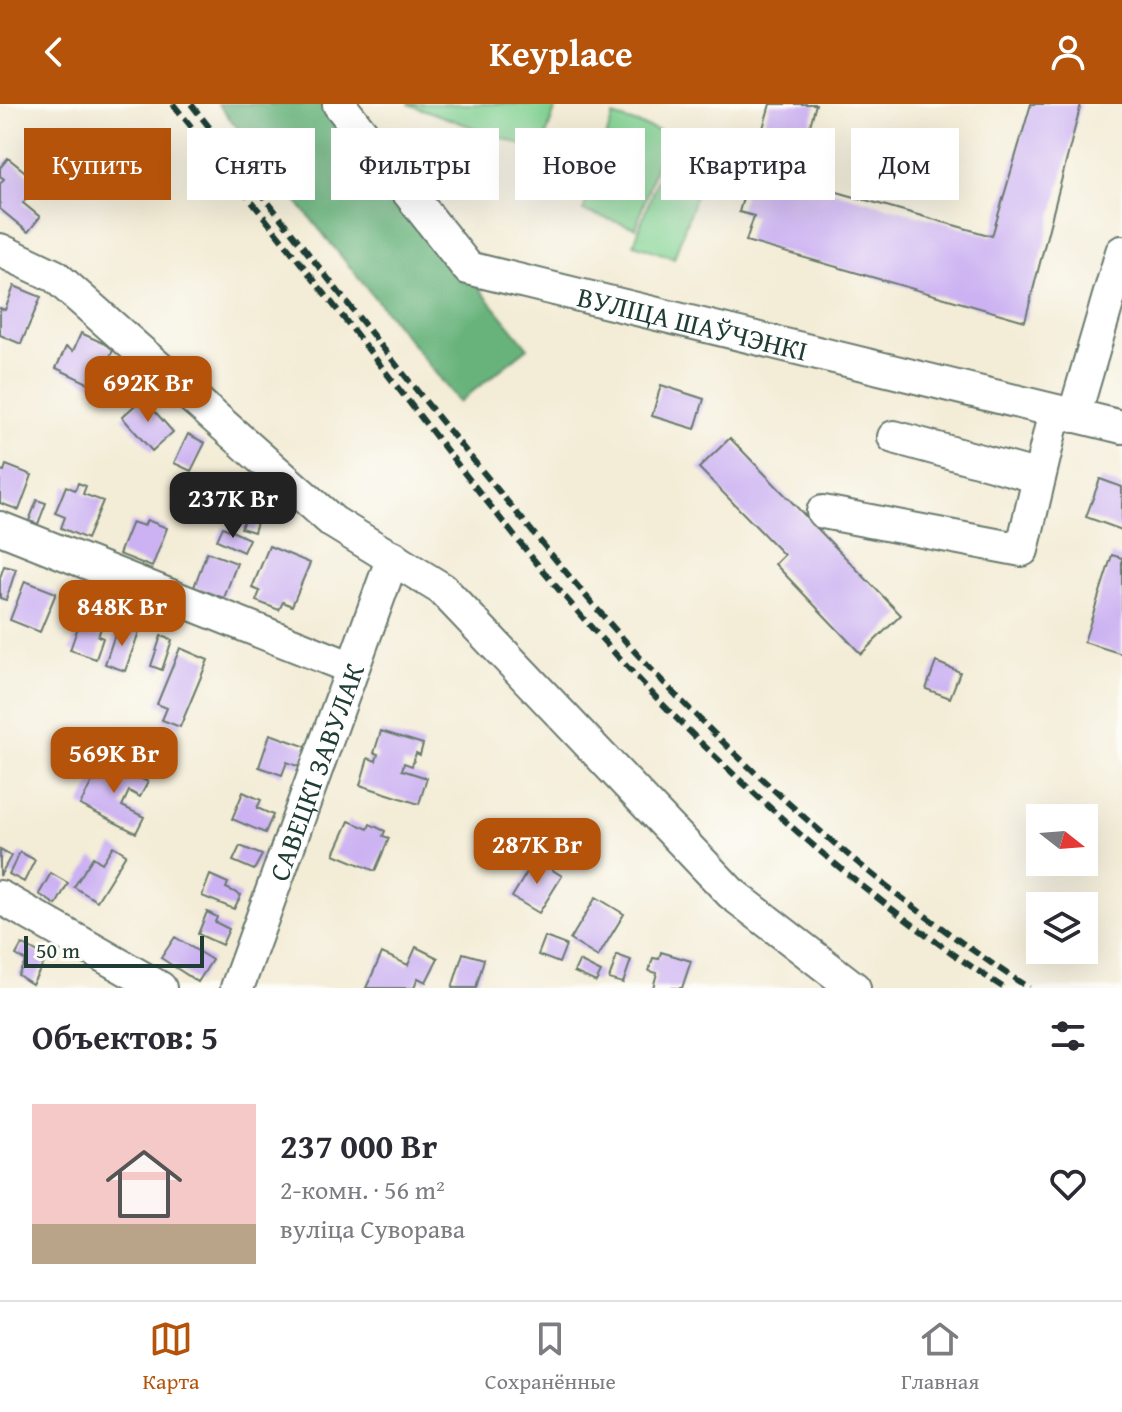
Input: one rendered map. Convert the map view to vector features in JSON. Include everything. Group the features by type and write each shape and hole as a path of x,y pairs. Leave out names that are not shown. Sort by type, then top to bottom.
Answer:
{"street":[{"name":"ВУЛІЦА ШАЎЧЭНКІ","path":"339,104 468,268 1122,427"},
{"path":"0,250 55,276 333,522 442,589 731,893 854,988"},
{"path":"823,512 1022,550 1039,477 1122,252"},
{"path":"894,437 1039,477"},
{"path":"0,528 352,668"},
{"name":"САВЕЦКІ ЗАВУЛАК","path":"237,988 393,557"},
{"path":"0,897 160,988"}],"green space":[{"path":"218,104 329,104 349,128 331,128 331,200 407,200 528,348 459,402 296,200 315,200 315,128 237,128"},
{"path":"408,104 557,104 549,128 515,128 515,143 499,137 499,128 475,128"},
{"path":"613,116 661,131 661,149 645,200 645,128 609,128"},
{"path":"661,167 661,200 694,200 674,258 634,244"},
{"path":"586,200 645,200 636,228 583,211"}],"building":[{"path":"770,104 816,104 809,128 763,128"},
{"path":"1031,104 1081,104 1025,321 746,241 754,216 739,212 742,200 835,200 835,191 851,196 851,200 865,200 992,236"},
{"path":"8,158 24,171 23,203 40,217 28,232 0,209 0,184 4,179 0,176 0,168"},
{"path":"14,286 41,297 21,344 0,335 0,308 5,310"},
{"path":"81,333 114,348 96,387 56,368 66,347 73,351"},
{"path":"661,385 704,399 695,429 652,416"},
{"path":"143,398 173,432 152,451 122,417"},
{"path":"188,434 205,443 191,471 174,463"},
{"path":"730,438 901,615 861,654 775,564 784,555 699,468"},
{"path":"6,465 32,475 19,510 0,503 0,470 4,471"},
{"path":"1100,479 1122,487 1122,530 1086,517"},
{"path":"78,483 86,486 83,494 103,501 87,539 61,528 65,517 55,513 66,486 75,490"},
{"path":"37,500 46,503 38,524 29,521"},
{"path":"246,515 258,519 254,532 241,528"},
{"path":"147,520 167,528 152,567 119,554 132,522 144,526"},
{"path":"223,527 249,539 243,552 217,540"},
{"path":"269,546 310,563 292,606 283,602 279,610 256,601 260,591 252,588"},
{"path":"207,552 237,563 224,598 194,587"},
{"path":"1112,555 1122,558 1122,654 1084,642"},
{"path":"4,566 16,569 6,600 0,598 0,578"},
{"path":"25,581 56,593 40,632 10,620"},
{"path":"84,610 105,618 98,636 103,638 96,659 70,650"},
{"path":"118,625 139,632 125,671 105,664"},
{"path":"161,636 172,640 162,670 151,666"},
{"path":"180,648 208,660 180,727 162,720 167,708 157,704"},
{"path":"936,662 960,672 950,698 926,689"},
{"path":"381,731 423,744 412,766 404,763 402,770 427,778 419,804 360,785 368,758 376,761 378,754 374,753"},
{"path":"270,734 307,747 300,767 287,762 282,775 259,767"},
{"path":"103,760 148,782 140,797 129,791 122,806 144,817 136,833 80,805"},
{"path":"243,792 261,800 257,808 273,815 265,833 232,819"},
{"path":"349,821 368,829 370,824 385,831 383,836 389,838 375,871 334,854"},
{"path":"113,846 126,854 97,901 74,887 93,857 102,863"},
{"path":"240,846 262,855 254,870 233,861"},
{"path":"0,850 11,856 0,876"},
{"path":"20,852 35,860 24,882 9,874"},
{"path":"535,859 562,876 539,913 512,897"},
{"path":"51,873 68,883 56,905 39,894"},
{"path":"210,875 228,883 226,888 241,895 234,909 202,896"},
{"path":"596,897 624,914 598,957 570,940"},
{"path":"207,912 217,917 215,922 229,929 222,945 198,934"},
{"path":"175,937 212,960 198,982 161,958"},
{"path":"545,937 566,945 559,963 538,955"},
{"path":"22,944 47,958 32,984 18,975 26,961 16,955"},
{"path":"416,947 438,958 426,982 418,978 414,988 366,988 382,953 408,965"},
{"path":"661,952 691,961 682,988 653,988 657,973 649,971 653,958 659,959"},
{"path":"463,953 484,959 476,988 452,988"},
{"path":"617,955 631,960 623,983 609,979"},
{"path":"579,961 601,972 596,982 574,972"}],"railway":[{"path":"173,104 529,554 655,696 708,750 822,853 942,946 1004,988"},
{"path":"191,104 475,463 649,667 736,755 830,839 928,918 1029,988"}]}
